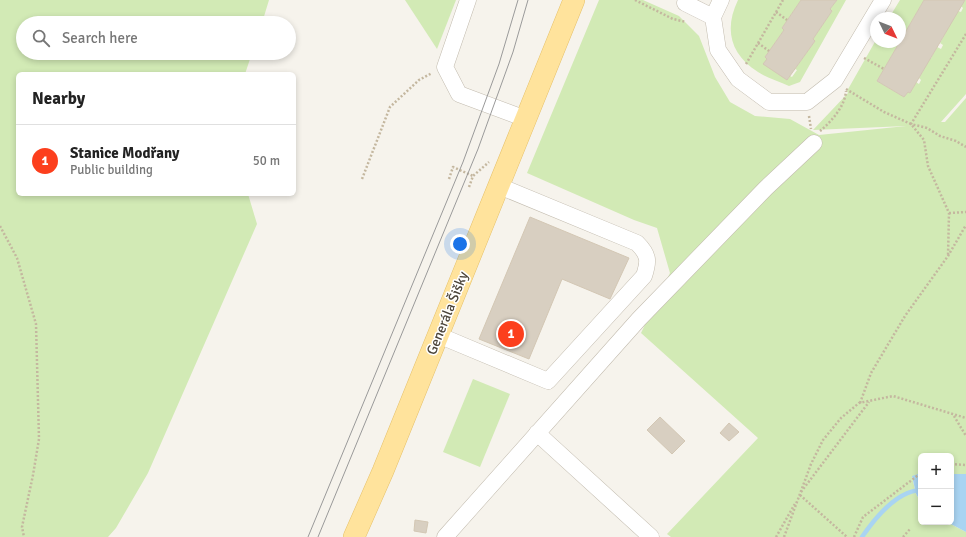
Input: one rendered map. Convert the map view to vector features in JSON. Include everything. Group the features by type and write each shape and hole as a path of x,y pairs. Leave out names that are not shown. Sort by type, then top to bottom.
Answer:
{"main road":[{"name":"Generála Šišky","path":"354,537 383,471 574,0"}],"street":[{"path":"468,0 445,67 459,94 526,119"},
{"path":"721,0 711,17 718,50 738,79 769,102 807,102 841,84 883,0"},
{"path":"685,3 711,17"},
{"path":"445,537 638,319 766,188 814,143"},
{"path":"438,335 548,381 644,276 648,264 645,251 638,243 499,186"},
{"path":"537,433 651,537"}],"path":[{"path":"635,0 673,19 693,24 711,17"},
{"path":"744,68 783,0"},
{"path":"776,12 787,20"},
{"path":"911,124 966,34"},
{"path":"758,43 769,51"},
{"path":"864,58 884,69"},
{"path":"362,179 390,107 419,80 445,67"},
{"path":"841,84 884,112 911,124 927,128 940,136 956,140 966,147"},
{"path":"814,143 818,132 827,125 841,106 846,96 841,84"},
{"path":"807,102 814,143"},
{"path":"911,124 924,140 928,166 950,214 948,256"},
{"path":"449,179 453,167 474,176"},
{"path":"950,214 966,212"},
{"path":"859,404 874,366 905,316 948,256 966,225"},
{"path":"0,226 16,258 36,324 39,438 22,527 24,537"},
{"path":"784,537 811,464 823,440 841,418 859,404 893,396 954,416 966,418"},
{"path":"776,537 800,495 869,401"},
{"path":"954,416 966,436"},
{"path":"954,464 966,465"},
{"path":"854,537 863,517 918,475"},
{"path":"800,495 847,537"},
{"path":"903,537 910,529"}],"green space":[{"path":"0,0 269,0 264,16 16,16 16,60 250,60 246,72 16,72 16,196 249,196 257,224 148,473 116,528 108,537 0,537"},
{"path":"405,0 456,0 437,49"},
{"path":"599,0 643,0 679,16 699,36 715,77 730,102 755,116 790,119 819,135 906,126 813,130 848,93 847,91 871,48 896,48 877,81 904,97 908,92 910,93 916,82 919,84 921,80 919,78 925,67 923,65 928,57 931,58 937,47 941,49 943,45 940,43 946,32 944,30 958,11 961,12 963,8 961,6 966,0 966,94 941,122 945,122 966,98 966,474 954,474 954,453 918,453 918,475 912,477 918,497 918,525 953,525 966,532 966,537 671,537 667,534 758,438 641,333 670,273 657,228 634,220 527,173"},
{"path":"738,0 801,0 782,28 784,30 765,57 767,59 764,64 787,80 790,76 792,77 797,70 795,69 815,41 813,39 832,11 830,9 837,0 846,0 800,82 789,86 758,72 741,57 736,49 732,40 731,21"},
{"path":"900,0 924,0 906,31 906,12 893,12"},
{"path":"473,379 510,394 480,467 443,452"}],"water":[{"path":"918,474 918,497 916,494 912,476"},
{"path":"954,474 966,474 966,532 953,525 954,525"}],"building":[{"path":"801,0 837,0 830,9 832,11 813,39 815,41 787,80 763,64 767,59 765,57 784,30 782,28"},
{"path":"924,0 965,0 910,93 908,92 904,97 877,81 896,48 906,48 906,31"},
{"path":"530,217 629,258 610,299 562,279 529,359 479,339"},
{"path":"660,417 685,441 672,454 647,430"},
{"path":"729,423 739,432 729,441 720,433"},
{"path":"415,520 428,522 426,533 414,531"}],"waterway":[{"path":"862,537 880,514 895,500 903,495 918,491"}],"tram line":[{"path":"308,537 463,162 499,64 518,0"},
{"path":"318,537 478,149 513,52 528,0"}],"place":[{"name":"Stanice Modřany","path":"511,334"}]}
